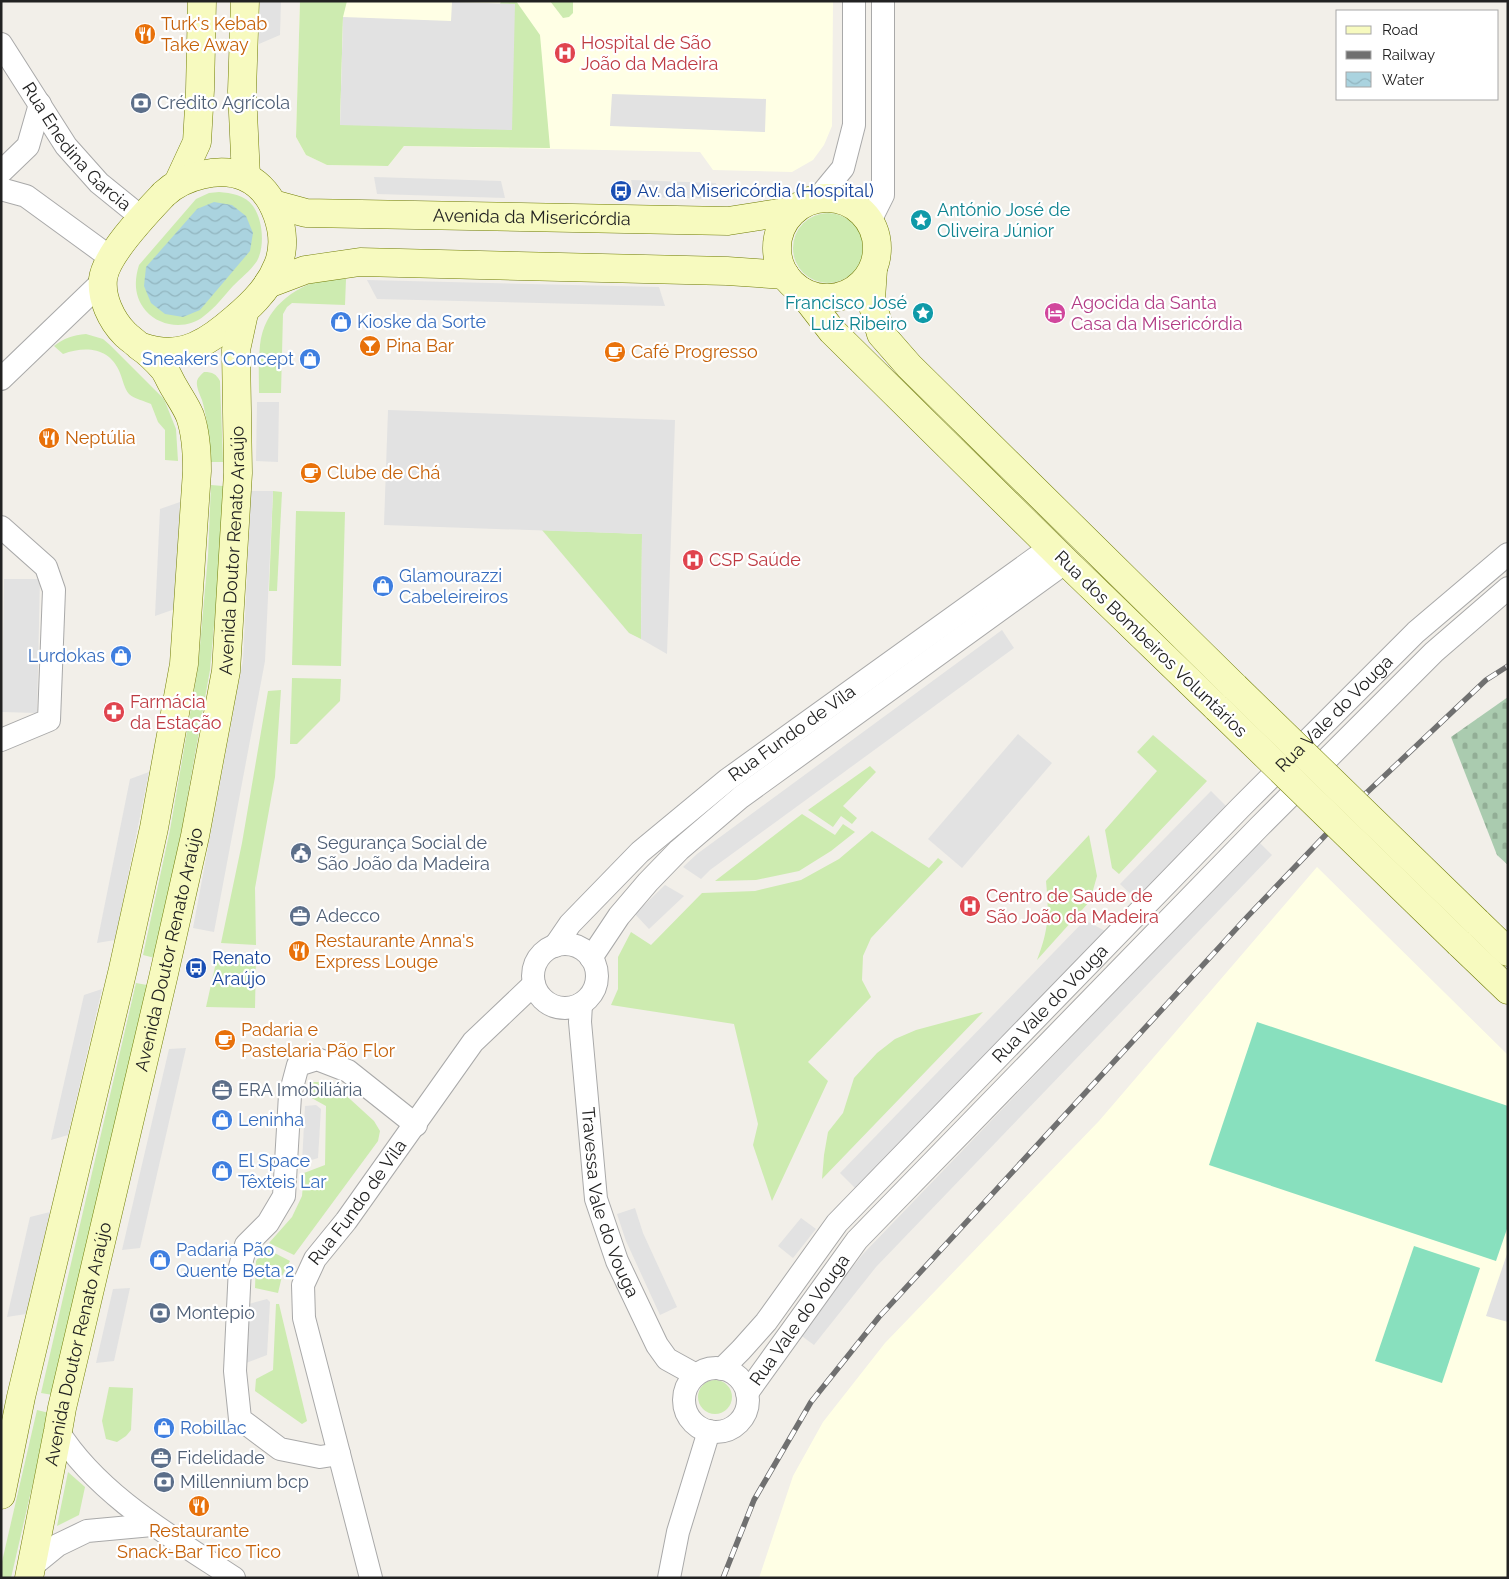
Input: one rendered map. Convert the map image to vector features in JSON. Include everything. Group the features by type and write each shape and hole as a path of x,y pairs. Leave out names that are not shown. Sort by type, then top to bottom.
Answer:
{"main road":[{"path":"178,183 197,142 202,1"},
{"path":"107,269 142,217 166,192 178,183 202,175 222,172 235,173 246,177 242,91 245,1"},
{"name":"Avenida Doutor Renato Araújo","path":"142,347 155,352 190,349 217,334 244,312 268,284 279,263 282,228 273,204 260,188 246,177"},
{"path":"268,284 305,270 360,262 726,271 793,283 814,296 828,298 842,296 855,290 865,281 873,269 877,258 876,232 861,210 848,201 834,198 819,198 804,202 792,211 782,225 777,242 778,259 793,283"},
{"name":"Avenida da Misericórdia","path":"273,204 306,213 728,221 792,211"},
{"name":"Avenida Doutor Renato Araújo","path":"1,1495 21,1397 123,969 154,828 184,664 197,450 190,416 165,371 142,347 125,335 112,315 106,302 107,269"},
{"name":"Rua dos Bombeiros Voluntários","path":"873,269 871,299 881,334 909,366 1508,952"},
{"name":"Rua dos Bombeiros Voluntários","path":"793,283 832,331 1058,554 1508,990"},
{"name":"Avenida Doutor Renato Araújo","path":"30,1572 62,1408 195,836 226,671 238,473 236,350 244,312"}],"street":[{"path":"819,198 843,168 854,125 854,1"},
{"path":"870,221 883,195 883,1"},
{"name":"Rua Enedina Garcia","path":"1,44 66,146 99,183 142,217"},
{"path":"1,172 28,146 40,104"},
{"path":"1,189 26,196 107,269 1,379"},
{"path":"1,527 46,567 54,590 49,720 1,740"},
{"name":"Rua Fundo de Vila","path":"371,1578 304,1318 304,1286 315,1259 346,1221 473,1042 534,984 535,965 540,957 547,950 555,946 570,924 640,852 727,780 1058,554"},
{"name":"Rua Fundo de Vila","path":"591,958 619,916 679,850 741,797 1058,554"},
{"name":"Rua Vale do Vouga","path":"722,1369 766,1322 837,1223 1268,780 1416,632 1508,554"},
{"name":"Rua Vale do Vouga","path":"747,1392 857,1240 1252,834 1434,652 1508,588"},
{"path":"534,984 538,993 545,1001 553,1006 562,1008 581,1004 592,994 597,980 597,972 591,958 575,946 565,944 555,946"},
{"name":"Travessa Vale do Vouga","path":"581,1004 581,1031 596,1199 617,1261 657,1345 667,1359 696,1375"},
{"path":"339,1454 320,1457 280,1449 240,1419 235,1371 240,1267 246,1245 268,1223 284,1196 290,1095 298,1065 317,1059 348,1071 416,1124"},
{"name":"Rua Vale do Vouga","path":"696,1375 704,1370 713,1368 731,1371 744,1384 747,1392 746,1411 735,1425 727,1429 709,1431"},
{"path":"670,1578 678,1532 709,1431 692,1421 686,1412 684,1392 689,1382 696,1375"},
{"path":"58,1431 70,1449 101,1481 152,1525 234,1578"},
{"path":"30,1572 58,1545 87,1531 152,1525"}],"shaded area":[{"path":"260,1 281,1 280,35 259,44"},
{"name":"Hospital de São João da Madeira","path":"300,1 833,1 832,126 824,145 813,160 792,172 713,170 700,152 404,146 388,166 327,165 306,155 296,137"},
{"path":"452,2 515,4 512,130 340,125 343,17 451,21"},
{"path":"612,94 766,99 765,132 610,126"},
{"path":"374,177 501,181 505,198 377,194"},
{"path":"631,180 716,183 719,199 635,197"},
{"path":"367,280 659,287 665,306 377,299"},
{"path":"257,402 279,402 278,462 256,461"},
{"path":"388,410 675,420 667,654 641,639 642,534 384,525"},
{"path":"251,491 273,491 265,661 214,932 193,928 243,660"},
{"path":"180,502 175,609 155,616 160,509"},
{"path":"4,579 40,579 37,713 2,712"},
{"path":"1002,630 1014,648 710,870 701,879 683,867 697,854"},
{"path":"1018,734 1052,763 962,868 928,839"},
{"path":"149,772 115,940 97,943 130,779"},
{"path":"1211,791 1226,806 1136,899 1120,884"},
{"path":"1259,842 1272,855 876,1267 814,1345 799,1334 863,1254"},
{"path":"1317,867 1508,1055 1508,1578 759,1578 793,1476 823,1422 885,1343 1099,1121"},
{"path":"665,885 684,896 649,929 635,914"},
{"path":"1085,920 1105,931 855,1188 840,1173"},
{"path":"102,989 68,1135 51,1140 84,995"},
{"path":"186,1048 140,1248 122,1250 169,1049"},
{"path":"316,1105 321,1109 318,1158 302,1163 305,1106"},
{"path":"635,1208 643,1233 677,1307 660,1315 626,1241 617,1214"},
{"path":"50,1212 26,1314 7,1317 30,1217"},
{"path":"801,1218 816,1229 793,1258 778,1246"},
{"path":"1508,1251 1508,1322 1486,1316"},
{"path":"130,1288 114,1361 96,1363 113,1289"},
{"path":"267,1299 270,1302 267,1355 246,1363 249,1304"}],"green space":[{"path":"300,1 347,1 343,17 340,125 515,4 500,4 501,1 516,1 540,35 550,148 404,146 388,166 327,165 306,155 296,137"},
{"path":"550,1 573,1 573,13 569,17 563,18"},
{"path":"219,192 242,197 253,206 259,218 262,233 260,255 252,268 204,316 182,325 174,325 159,320 146,311 137,295 136,277 139,265 196,199 209,193"},
{"path":"828,213 841,216 853,223 860,235 863,248 860,261 853,273 841,280 828,283 815,280 803,273 796,261 793,248 796,235 803,223 815,216"},
{"path":"324,279 346,279 345,305 292,303 287,307 283,314 281,393 259,393 260,345 267,321 291,294"},
{"path":"86,334 103,339 164,399 176,429 178,461 165,460 165,430 158,422 151,404 129,394 116,364 110,358 103,353 88,350 71,351 63,354 54,346 69,337"},
{"path":"204,372 214,374 220,381 223,462 209,462 207,423 197,383 198,378"},
{"path":"211,485 223,486 220,558 210,670 181,833 155,958 143,955 170,830 198,668 208,556"},
{"path":"273,491 282,492 277,591 269,591"},
{"path":"296,511 345,512 341,666 292,665"},
{"path":"542,530 642,534 641,639 629,633"},
{"path":"292,678 341,679 340,701 297,744 290,744"},
{"path":"281,690 275,777 255,888 256,945 221,943 242,843 268,691"},
{"path":"1508,697 1508,865 1497,855 1451,737"},
{"path":"1153,735 1207,781 1119,874 1112,868 1105,830 1157,771 1137,752"},
{"path":"870,766 876,772 843,806 857,818 852,824 841,816 833,827 808,810"},
{"path":"802,814 835,835 843,824 855,832 831,851 799,871 756,880 715,881"},
{"path":"872,831 929,868 938,858 943,862 871,938 863,956 862,980 871,997 808,1062 828,1081 772,1201 753,1145 758,1124 734,1024 611,1005 618,989 618,957 631,932 651,945 702,893 755,891 801,880 839,859"},
{"path":"1089,835 1097,876 1090,901 1037,960 1044,939 1047,921 1046,881"},
{"path":"256,957 255,1008 206,1007 217,958"},
{"path":"136,983 147,985 53,1395 41,1393"},
{"path":"983,1012 822,1179 828,1132 843,1113 854,1078 877,1053 895,1039 916,1030"},
{"path":"1257,1022 1508,1106 1508,1226 1496,1261 1209,1165"},
{"path":"309,1082 326,1082 339,1089 374,1121 380,1131 378,1141 294,1255 269,1243 292,1217 302,1196 304,1173 325,1165 326,1106 308,1096"},
{"path":"1414,1246 1480,1268 1442,1383 1375,1361"},
{"path":"265,1248 290,1261 282,1276 278,1293 255,1288 256,1261"},
{"path":"276,1304 279,1304 307,1421 302,1424 255,1391 256,1379 273,1370"},
{"path":"715,1380 722,1381 727,1385 731,1390 731,1404 727,1409 722,1413 715,1414 708,1413 703,1409 699,1404 698,1397 699,1390 703,1385 708,1381"},
{"path":"109,1387 133,1388 131,1430 117,1442 106,1439 102,1421"},
{"path":"37,1410 49,1413 11,1578 1,1578 1,1566"},
{"path":"68,1472 85,1487 79,1515 57,1526"}],"water":[{"path":"214,202 232,205 246,216 253,233 250,251 200,310 183,317 165,314 151,303 144,286 146,267 197,209"}],"railway":[{"path":"723,1578 754,1500 811,1402 879,1317 1248,916 1360,799 1486,680 1508,666"}],"place":[{"name":"Turk's Kebab Take Away","path":"145,34"},
{"name":"Hospital de São João da Madeira","path":"565,53"},
{"name":"Crédito Agrícola","path":"141,103"},
{"name":"Av. da Misericórdia (Hospital)","path":"621,191"},
{"name":"António José de Oliveira Júnior","path":"921,220"},
{"name":"Francisco José Luiz Ribeiro","path":"923,313"},
{"name":"Agocida da Santa Casa da Misericórdia","path":"1055,313"},
{"name":"Kioske da Sorte","path":"341,322"},
{"name":"Pina Bar","path":"370,346"},
{"name":"Café Progresso","path":"615,352"},
{"name":"Sneakers Concept","path":"310,359"},
{"name":"Neptúlia","path":"49,438"},
{"name":"Clube de Chá","path":"311,473"},
{"name":"CSP Saúde","path":"693,560"},
{"name":"Glamourazzi Cabeleireiros","path":"383,586"},
{"name":"Lurdokas","path":"121,656"},
{"name":"Farmácia da Estação","path":"114,712"},
{"name":"Segurança Social de São João da Madeira","path":"301,853"},
{"name":"Centro de Saúde de São João da Madeira","path":"970,906"},
{"name":"Adecco","path":"300,916"},
{"name":"Restaurante Anna's Express Louge","path":"299,951"},
{"name":"Renato Araújo","path":"196,968"},
{"name":"Padaria e Pastelaria Pão Flor","path":"225,1040"},
{"name":"ERA Imobiliária","path":"222,1090"},
{"name":"Leninha","path":"222,1120"},
{"name":"El Space Têxteis Lar","path":"222,1171"},
{"name":"Padaria Pão Quente Beta 2","path":"160,1260"},
{"name":"Montepio","path":"160,1313"},
{"name":"Robillac","path":"164,1428"},
{"name":"Fidelidade","path":"161,1458"},
{"name":"Millennium bcp","path":"164,1482"},
{"name":"Restaurante Snack-Bar Tico Tico","path":"199,1506"}]}
